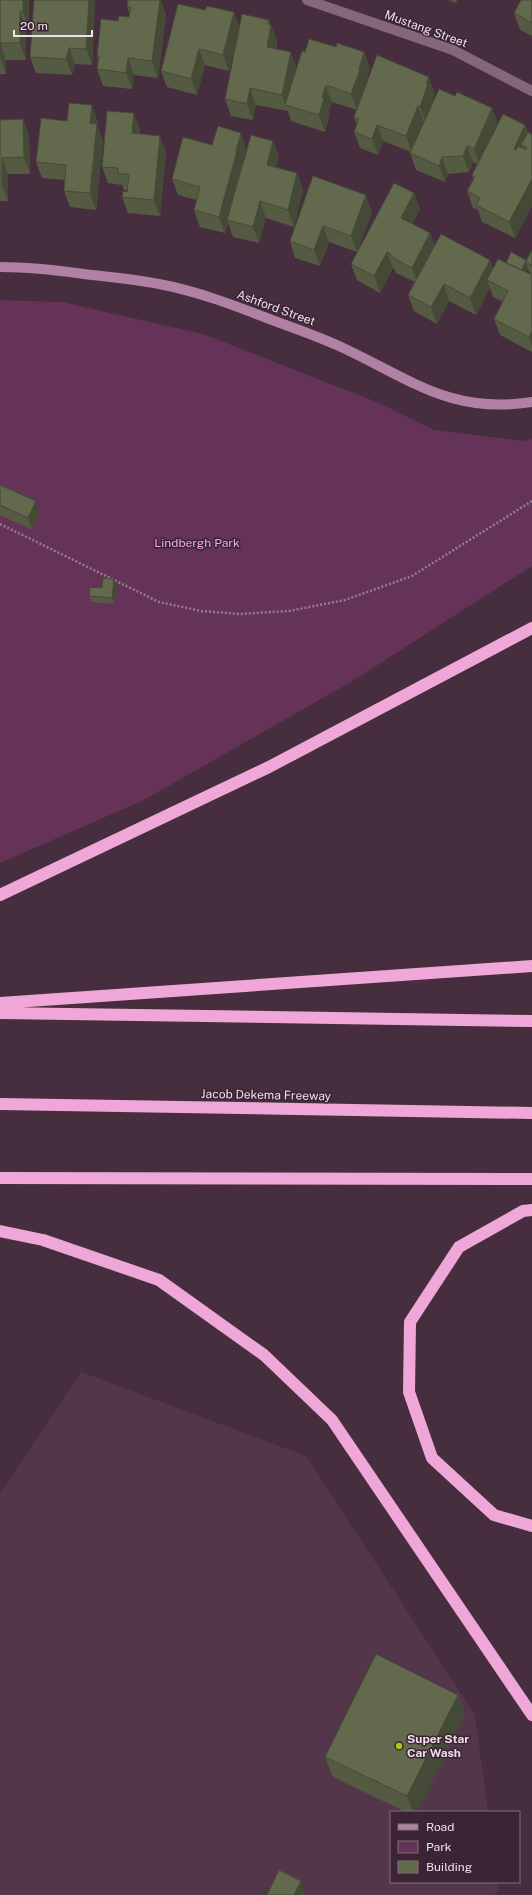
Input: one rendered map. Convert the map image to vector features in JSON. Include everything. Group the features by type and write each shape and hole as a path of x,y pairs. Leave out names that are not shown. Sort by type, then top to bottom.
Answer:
{"highway":[{"path":"0,894 269,767 532,628"},
{"path":"0,1003 532,966"},
{"path":"0,1013 532,1021"},
{"name":"Jacob Dekema Freeway","path":"0,1104 532,1113"},
{"path":"0,1178 532,1179"},
{"path":"532,1210 522,1211 459,1247 410,1322 409,1392 432,1458 494,1515 532,1526"},
{"path":"0,1231 42,1240 159,1280 264,1355 332,1420 532,1715"}],"street":[{"name":"Mustang Street","path":"307,0 453,50 532,91"},
{"name":"Ashford Street","path":"0,267 28,267 160,284 211,299 339,346 417,386 460,401 485,405 510,406 532,402"}],"path":[{"path":"0,524 159,602 201,611 240,614 289,611 345,600 412,576 532,501"}],"shaded area":[{"path":"81,1372 306,1456 475,1715 488,1811 390,1811 390,1883 497,1883 498,1889 495,1895 0,1895 0,1494"}],"green space":[{"name":"Lindbergh Park","path":"0,300 62,302 203,334 377,402 434,430 524,441 532,439 532,566 351,682 142,801 0,863"}],"building":[{"path":"0,0 23,0 23,12 20,12 20,43 0,43"},
{"path":"34,0 89,0 86,49 69,48 66,59 30,57"},
{"path":"128,0 160,0 152,61 128,58 126,73 97,69 101,19 118,21 119,16 129,17 131,7 127,7"},
{"path":"521,0 532,0 532,23 514,13"},
{"path":"178,4 205,10 207,6 234,12 223,55 199,49 191,79 161,71"},
{"path":"242,14 269,20 268,24 271,25 267,47 291,52 282,95 250,88 247,104 225,99"},
{"path":"309,39 336,47 337,43 364,52 360,70 351,94 326,85 319,115 285,105 302,51 305,52"},
{"path":"377,55 429,77 420,107 418,106 406,136 377,125 372,139 354,132 359,119 354,117"},
{"path":"439,89 455,96 457,92 492,108 474,149 467,146 463,156 442,157 439,166 410,153"},
{"path":"69,103 92,105 90,123 97,124 90,193 64,191 66,165 36,162 41,118 67,121"},
{"path":"107,111 134,113 132,133 160,136 154,200 122,197 123,191 127,192 129,174 118,174 118,168 102,167"},
{"path":"503,114 525,125 514,149 516,150 518,146 526,150 527,147 521,145 528,132 532,135 532,179 509,222 476,205 480,198 467,191 475,177 472,175"},
{"path":"23,119 24,157 2,158 2,184 0,184 0,120"},
{"path":"218,126 241,133 219,217 194,210 200,187 172,179 183,137 212,145"},
{"path":"251,135 273,141 267,165 297,173 288,210 260,201 253,227 227,220"},
{"path":"313,176 366,195 351,236 323,226 314,250 290,241"},
{"path":"394,183 414,193 401,218 430,233 412,268 390,256 391,254 387,252 374,276 351,264"},
{"path":"441,234 490,260 470,298 444,284 431,307 408,295"},
{"path":"532,250 532,266 526,262"},
{"path":"511,252 526,260 522,270 506,263"},
{"path":"498,259 532,275 532,331 529,337 494,319 508,291 487,280"},
{"path":"0,485 36,501 28,518 0,505"},
{"path":"103,578 114,579 112,598 89,596 90,587 102,588"},
{"name":"Super Star Car Wash","path":"376,1654 458,1695 407,1796 325,1757"},
{"path":"279,1870 301,1881 294,1895 267,1895"}],"place":[{"name":"Super Star Car Wash","path":"399,1746"}]}
